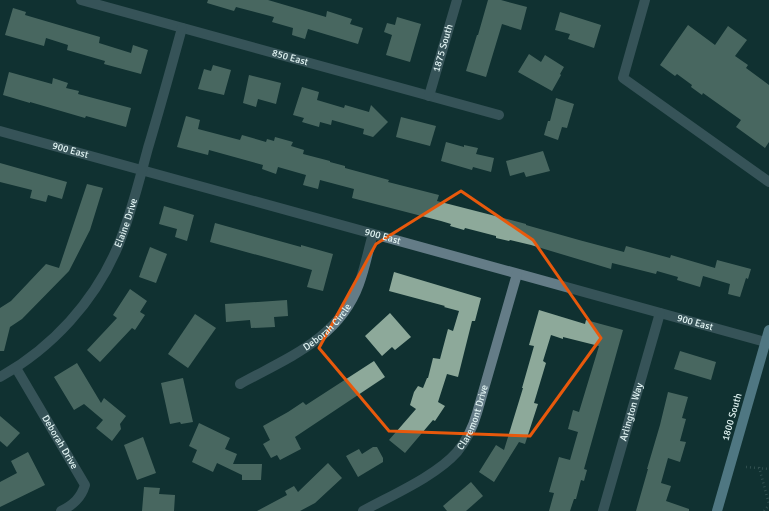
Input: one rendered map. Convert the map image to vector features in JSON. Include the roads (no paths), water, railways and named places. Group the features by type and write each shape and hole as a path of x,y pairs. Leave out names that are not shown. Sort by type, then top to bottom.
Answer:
{"main road":[{"name":"1800 South","path":"718,511 767,343 769,330"}],"street":[{"name":"850 East","path":"81,0 500,115"},
{"name":"1875 South","path":"429,96 457,0"},
{"path":"645,0 623,78 769,182"},
{"name":"Elaine Drive","path":"0,377 16,368 35,354 69,322 97,286 108,267 125,228 182,28"},
{"name":"900 East","path":"0,131 767,343"},
{"name":"Deborah Circle","path":"240,384 310,346 335,324 352,299 358,285 372,234"},
{"name":"Claremont Drive","path":"363,511 438,470 449,461 466,439 473,427 517,274"},
{"name":"Arlington Way","path":"603,511 660,313"},
{"name":"Deborah Drive","path":"16,368 85,485 83,492 76,501 61,511"}]}
